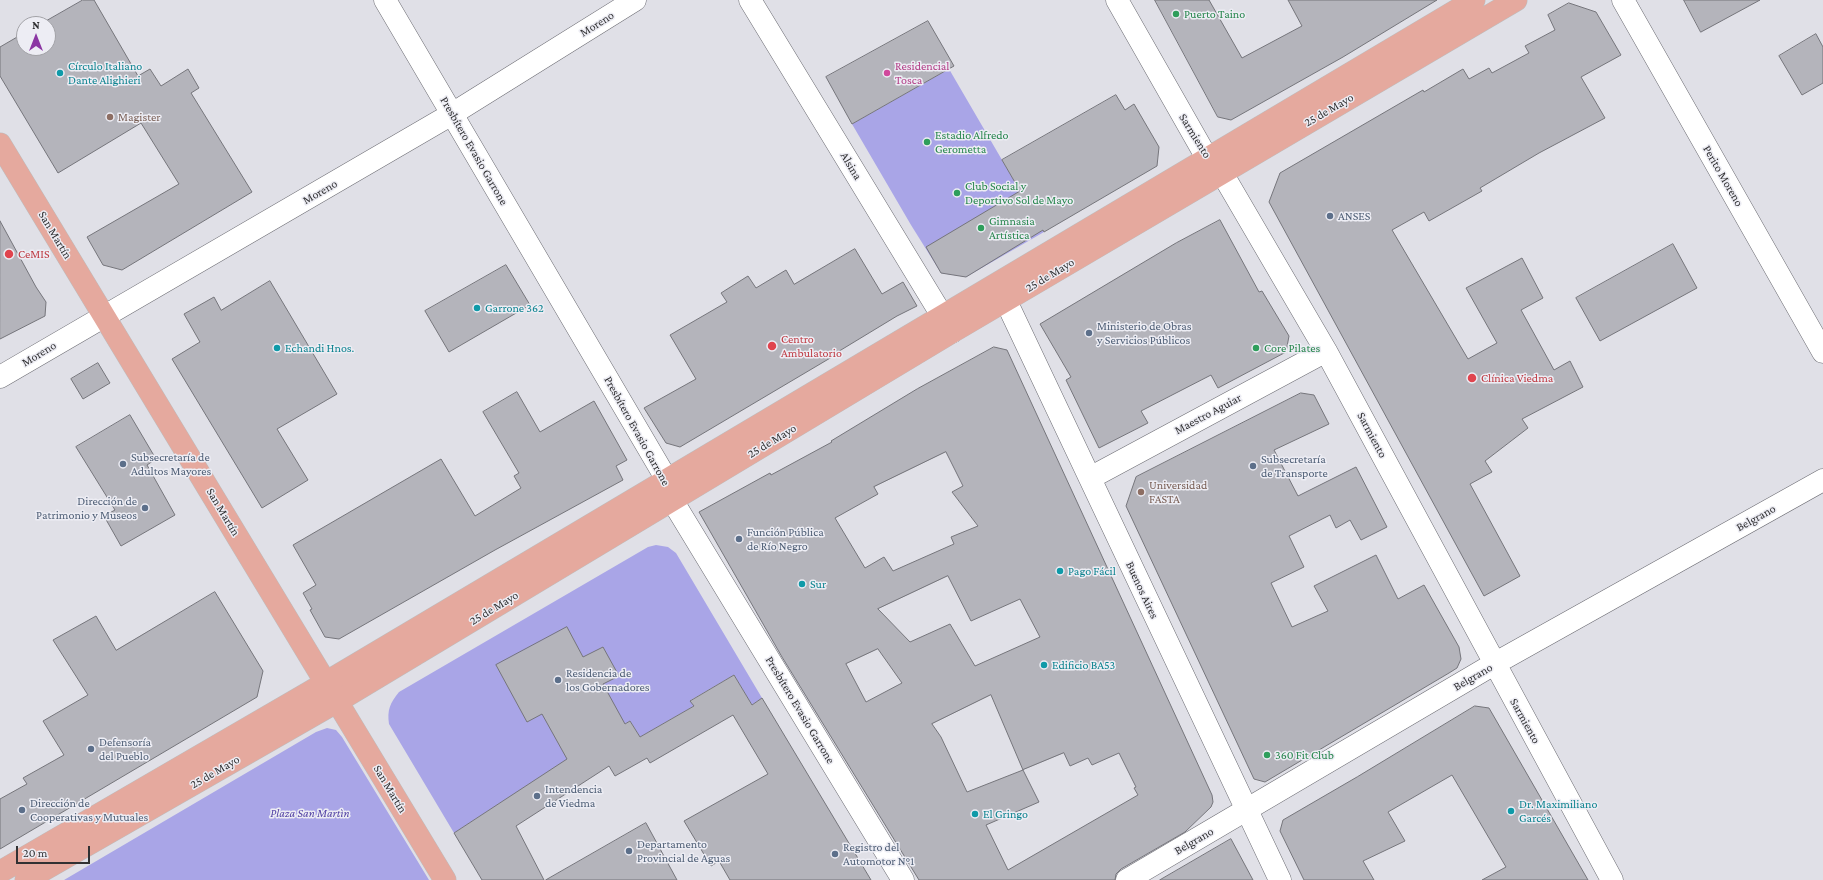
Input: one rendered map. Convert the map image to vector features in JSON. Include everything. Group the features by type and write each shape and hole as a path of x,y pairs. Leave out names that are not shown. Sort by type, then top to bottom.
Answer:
{"main road":[{"name":"25 de Mayo","path":"26,880 338,701 670,490 947,324 1206,158 1474,0"},
{"name":"25 de Mayo","path":"947,324 1006,301 1516,0"},
{"name":"San Martín","path":"0,144 445,880"},
{"name":"25 de Mayo","path":"0,872 327,683 670,490"}],"street":[{"name":"Presbítero Evasio Garrone","path":"385,0 670,490 903,880"},
{"name":"Moreno","path":"0,377 103,316 163,284 452,114 635,0"},
{"name":"Alsina","path":"750,0 947,324"},
{"name":"Sarmiento","path":"1117,0 1206,158 1222,173 1326,351 1612,880"},
{"name":"Perito Moreno","path":"1623,0 1823,352"},
{"name":"Buenos Aires","path":"1006,301 1211,739 1280,880"},
{"name":"Maestro Aguiar","path":"1090,478 1326,351"},
{"name":"Belgrano","path":"1127,880 1247,811 1494,664 1823,480"}],"green space":[{"name":"Club Social y Deportivo Sol de Mayo","path":"949,69 1044,232 966,277 941,273 852,124"},
{"path":"656,545 668,547 676,553 762,698 752,705 734,675 691,700 694,706 640,737 630,721 610,732 454,833 389,724 388,715 391,703 399,692 648,547"},
{"name":"Plaza San Martìn","path":"327,728 336,730 342,737 429,880 64,880 316,732"}],"building":[{"path":"83,0 94,0 138,76 150,69 161,86 188,69 199,88 191,93 252,192 122,270 103,265 87,237 179,184 141,123 58,173 0,76 0,47 16,38 16,56 56,56 55,16"},
{"path":"1155,0 1209,0 1242,58 1302,26 1288,0 1437,0 1343,57 1231,120 1218,117"},
{"path":"1684,0 1760,0 1701,32"},
{"path":"1569,3 1596,12 1621,55 1581,77 1605,118 1539,153 1480,188 1482,191 1429,221 1424,212 1392,230 1468,359 1497,343 1466,288 1522,258 1543,298 1521,310 1554,370 1570,361 1583,387 1522,419 1528,428 1485,461 1492,472 1470,484 1520,576 1484,596 1269,202 1280,173 1423,90 1424,92 1463,69 1469,79 1489,68 1492,73 1529,53 1525,46 1555,30 1548,15"},
{"name":"Residencial Tosca","path":"928,21 954,66 852,124 826,77"},
{"path":"1816,34 1823,47 1823,83 1802,95 1779,56"},
{"path":"1116,95 1125,110 1134,104 1159,147 1157,166 1044,232 1043,230 966,277 941,273 926,247 1020,191 1002,160"},
{"path":"1220,220 1259,292 1262,291 1289,336 1286,352 1218,388 1211,375 1141,411 1148,423 1099,448 1066,380 1071,377 1040,324 1176,243"},
{"path":"0,221 36,287 46,302 45,316 0,339"},
{"path":"1673,244 1697,288 1600,341 1576,298"},
{"path":"855,249 882,294 903,282 917,306 897,316 836,353 837,354 680,447 666,443 644,408 696,379 670,335 727,302 721,293 748,276 756,288 786,270 794,284"},
{"name":"Garrone 362","path":"506,265 530,305 449,352 425,311"},
{"path":"270,281 337,394 277,429 308,480 262,508 172,359 200,342 184,314 214,297 221,310"},
{"path":"994,347 1007,350 1212,795 1213,802 1211,807 1185,832 1121,869 1116,874 1115,880 919,880 782,657 699,512 770,473 771,475 832,442 831,441 917,389","holes":["946,452 963,486 952,492 978,526 951,537 954,544 893,571 884,557 865,568 835,518 878,494 874,487","948,576 971,621 1020,599 1040,637 975,666 950,624 910,642 878,609","878,649 902,683 866,702 846,664","991,695 1023,770 967,792 941,737 932,724","1064,753 1070,766 1088,758 1092,765 1119,753 1136,787 1134,788 1138,795 1008,870 986,825 1039,802 1023,770"]},
{"path":"98,363 110,383 83,399 71,379"},
{"path":"517,392 540,432 594,401 627,460 616,466 623,480 495,550 339,639 325,637 310,610 312,609 303,593 316,585 293,545 441,459 475,516 521,488 514,476 519,473 483,412"},
{"path":"1301,393 1314,395 1329,424 1274,450 1298,496 1356,467 1387,527 1361,540 1350,520 1336,528 1330,515 1289,536 1304,567 1271,583 1292,627 1328,611 1314,586 1376,555 1398,599 1424,585 1459,647 1461,659 1457,668 1265,782 1254,779 1126,506 1136,477"},
{"path":"130,415 156,459 147,465 175,515 121,546 104,516 115,510 76,447"},
{"path":"215,592 263,671 257,697 0,849 0,799 27,784 23,778 64,755 43,721 88,695 53,640 96,616 116,650"},
{"path":"567,627 583,657 603,647 619,676 603,684 625,724 630,721 640,737 694,706 690,701 734,675 752,705 762,698 871,880 730,880 719,861 711,866 684,821 768,774 733,715 650,763 647,758 615,776 609,766 516,826 544,880 482,880 454,833 567,759 542,714 527,722 496,665"},
{"path":"1475,706 1489,708 1588,880 1482,880 1506,867 1452,775 1388,812 1405,841 1363,861 1374,880 1304,880 1280,831 1283,820"},
{"name":"Departamento Provincial de Aguas","path":"646,823 677,880 546,880"},
{"path":"1231,839 1253,880 1160,880"}],"place":[{"name":"Puerto Taino","path":"1176,14"},
{"name":"Círculo Italiano Dante Alighieri","path":"60,73"},
{"name":"Residencial Tosca","path":"887,73"},
{"name":"Magister","path":"110,117"},
{"name":"Estadio Alfredo Gerometta","path":"927,142"},
{"name":"Club Social y Deportivo Sol de Mayo","path":"957,193"},
{"name":"ANSES","path":"1330,216"},
{"name":"Gimnasia Artística","path":"981,228"},
{"name":"CeMIS","path":"9,254"},
{"name":"Garrone 362","path":"477,308"},
{"name":"Ministerio de Obras y Servicios Públicos","path":"1089,333"},
{"name":"Centro Ambulatorio","path":"772,346"},
{"name":"Echandi Hnos.","path":"277,348"},
{"name":"Core Pilates","path":"1256,348"},
{"name":"Clínica Viedma","path":"1472,378"},
{"name":"Subsecretaría de Adultos Mayores","path":"123,464"},
{"name":"Subsecretaría de Transporte","path":"1253,466"},
{"name":"Universidad FASTA","path":"1141,492"},
{"name":"Dirección de Patrimonio y Museos","path":"145,508"},
{"name":"Función Pública de Río Negro","path":"739,539"},
{"name":"Pago Fácil","path":"1060,571"},
{"name":"Sur","path":"802,584"},
{"name":"Edificio BA53","path":"1044,665"},
{"name":"Residencia de los Gobernadores","path":"558,680"},
{"name":"Defensoría del Pueblo","path":"91,749"},
{"name":"360 Fit Club","path":"1267,755"},
{"name":"Intendencia de Viedma","path":"537,796"},
{"name":"Dirección de Cooperativas y Mutuales","path":"22,810"},
{"name":"Dr. Maximiliano Garcés","path":"1511,811"},
{"name":"El Gringo","path":"975,814"},
{"name":"Departamento Provincial de Aguas","path":"629,851"},
{"name":"Registro del Automotor N°1","path":"835,854"}]}
